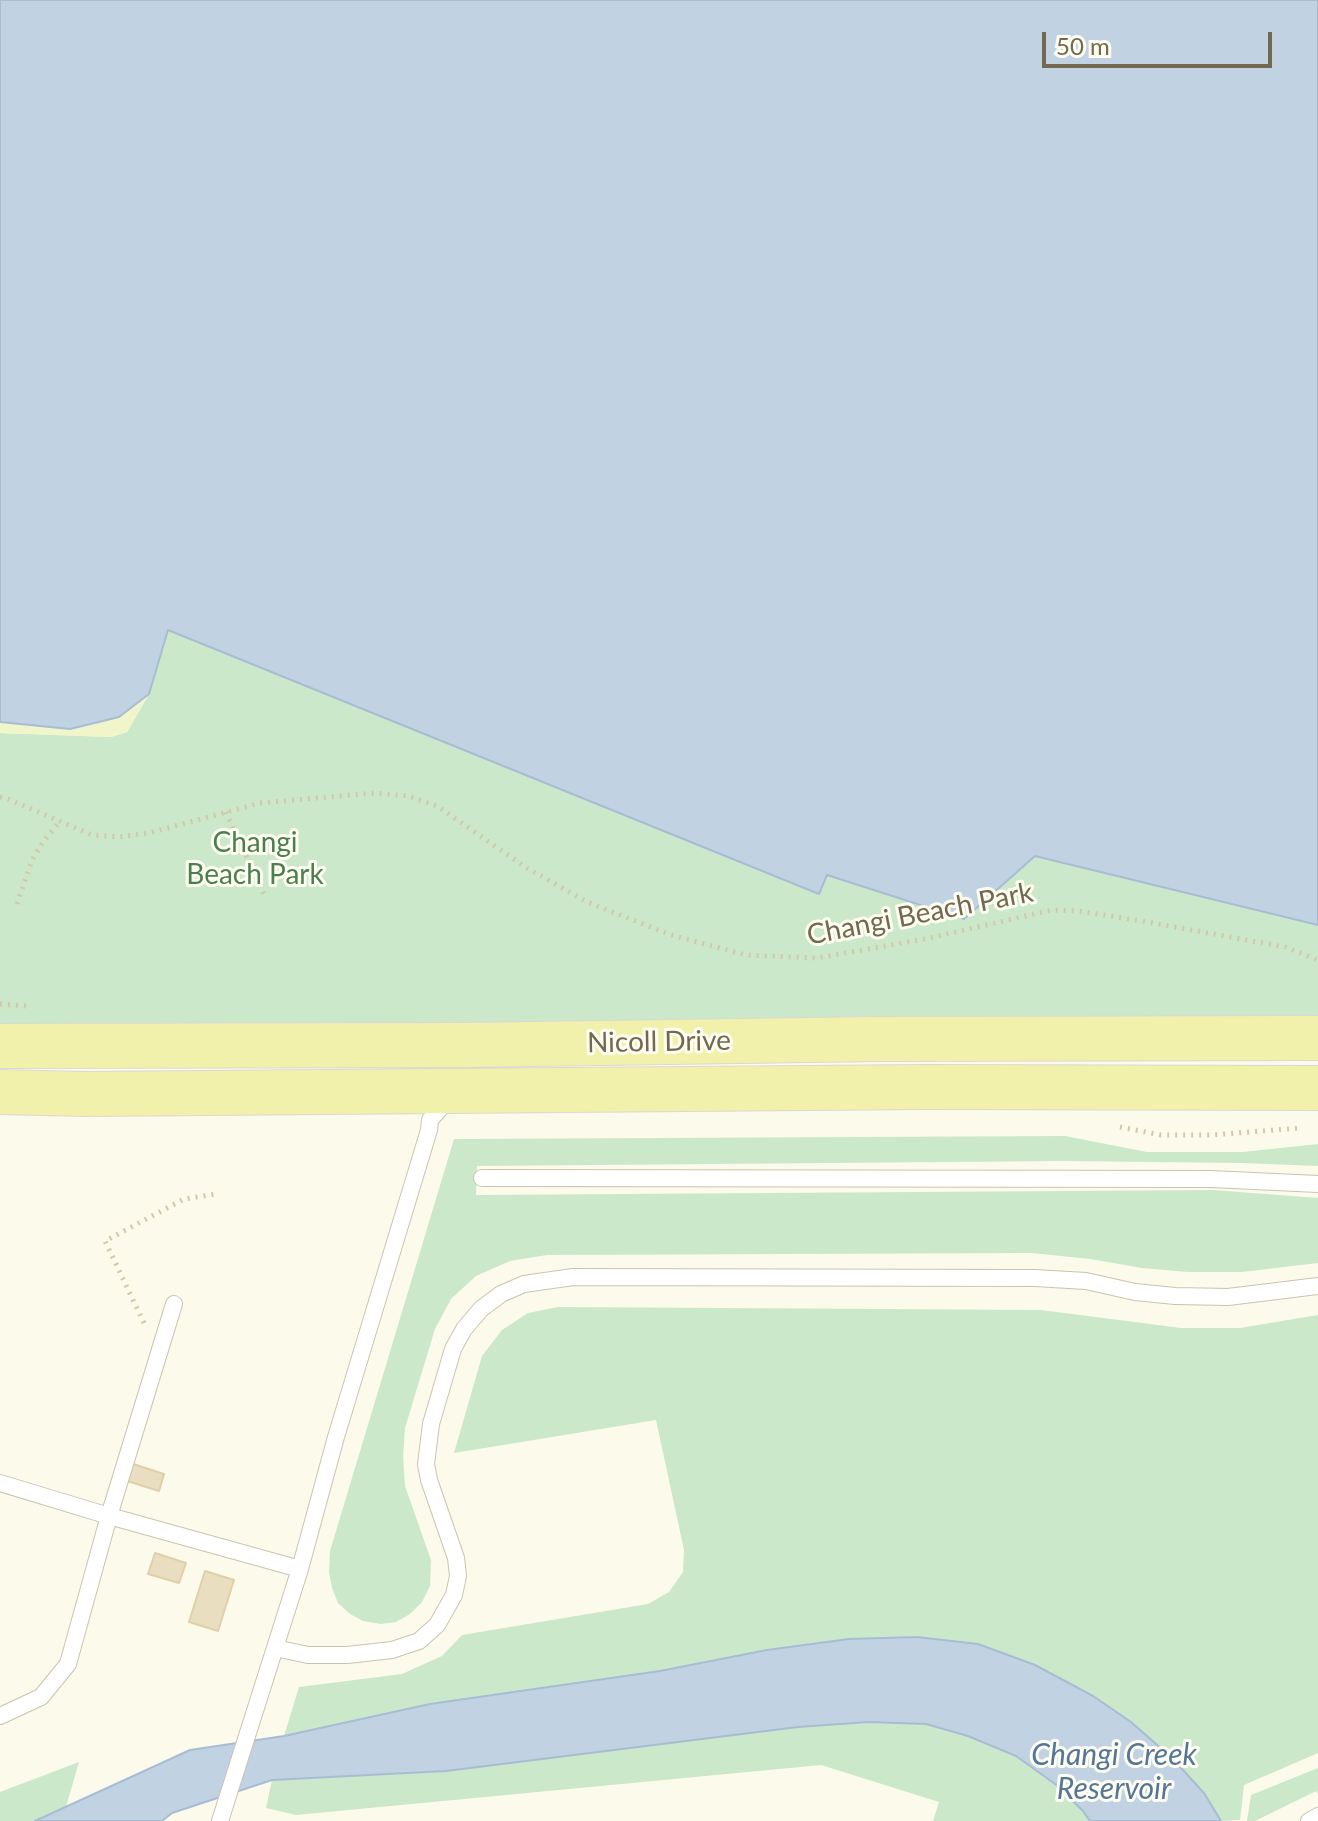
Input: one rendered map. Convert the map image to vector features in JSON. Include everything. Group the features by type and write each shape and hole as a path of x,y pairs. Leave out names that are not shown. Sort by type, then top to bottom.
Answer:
{"main road":[{"name":"Nicoll Drive","path":"0,1092 90,1070 927,1063 1318,1038"},
{"name":"Nicoll Drive","path":"0,1046 90,1070"},
{"name":"Nicoll Drive","path":"927,1063 1318,1088"}],"lane":[{"path":"220,1820 300,1569 430,1120 460,1068"},
{"path":"482,1178 1211,1179 1318,1184"},
{"path":"275,1648 308,1655 392,1650 419,1641 437,1625 454,1595 458,1576 456,1558 426,1464 431,1424 453,1349 464,1329 481,1309 501,1294 524,1284 573,1277 1035,1278 1086,1281 1162,1295 1228,1297 1318,1286"},
{"path":"0,1716 41,1697 68,1664 109,1516 174,1304"},
{"path":"0,1483 300,1569"},
{"path":"1309,1821 1318,1816"}],"path":[{"name":"Changi Beach Park","path":"0,797 92,835 118,837 149,833 260,803 374,793 408,796 437,806 527,868 587,902 671,935 746,955 817,958 925,939 1052,910 1142,921 1285,947 1318,960"},
{"path":"226,812 266,899"},
{"path":"17,904 32,860 60,821"},
{"path":"159,1353 105,1241 184,1199 216,1194"}],"green space":[{"name":"Changi Beach Park","path":"167,630 819,894 826,874 964,919 1035,856 1318,925 1318,1018 0,1037 0,733 111,737 127,732 149,694"},
{"path":"1065,1136 1147,1152 1243,1152 1318,1144 1318,1166 1065,1161 477,1166 476,1195 1213,1190 1318,1198 1318,1263 1242,1272 1188,1272 1032,1253 547,1255 510,1261 476,1276 451,1299 435,1329 405,1428 405,1486 431,1560 430,1586 422,1602 396,1622 381,1624 363,1621 338,1603 329,1572 330,1551 454,1139"},
{"path":"558,1307 1041,1310 1181,1328 1240,1328 1318,1315 1318,1753 1244,1785 1240,1820 1221,1821 1204,1794 1171,1757 1131,1722 1093,1696 1035,1665 978,1644 917,1637 849,1639 767,1650 660,1671 430,1704 284,1736 299,1687 402,1674 442,1656 462,1635 648,1604 669,1592 683,1572 684,1550 656,1420 454,1453 482,1356 502,1330 528,1313"},
{"path":"869,1722 926,1724 968,1736 1016,1756 1055,1784 1090,1821 933,1821 939,1802 821,1765 296,1815 266,1808 272,1780 447,1771 798,1727"},
{"path":"79,1762 66,1807 35,1821 0,1821 0,1792"},
{"path":"1318,1768 1318,1793 1316,1791 1255,1821 1247,1821 1251,1795"}],"sand":[{"path":"167,630 149,694 127,732 111,737 0,733 0,667"}],"water":[{"path":"0,0 1318,0 1318,925 1035,856 964,919 827,875 819,894 168,630 149,694 119,717 70,729 0,722"},
{"name":"Changi Creek Reservoir","path":"917,1637 978,1644 1035,1665 1093,1696 1131,1722 1171,1757 1204,1793 1221,1821 1090,1821 1055,1784 1016,1756 968,1736 926,1724 869,1722 798,1727 446,1771 272,1780 172,1813 162,1821 35,1821 190,1750 284,1736 430,1704 660,1671 767,1650 849,1639"}],"building":[{"path":"130,1463 164,1474 159,1491 124,1480"},
{"path":"155,1553 186,1563 179,1583 148,1574"},
{"path":"205,1571 234,1580 218,1631 189,1622"}]}
